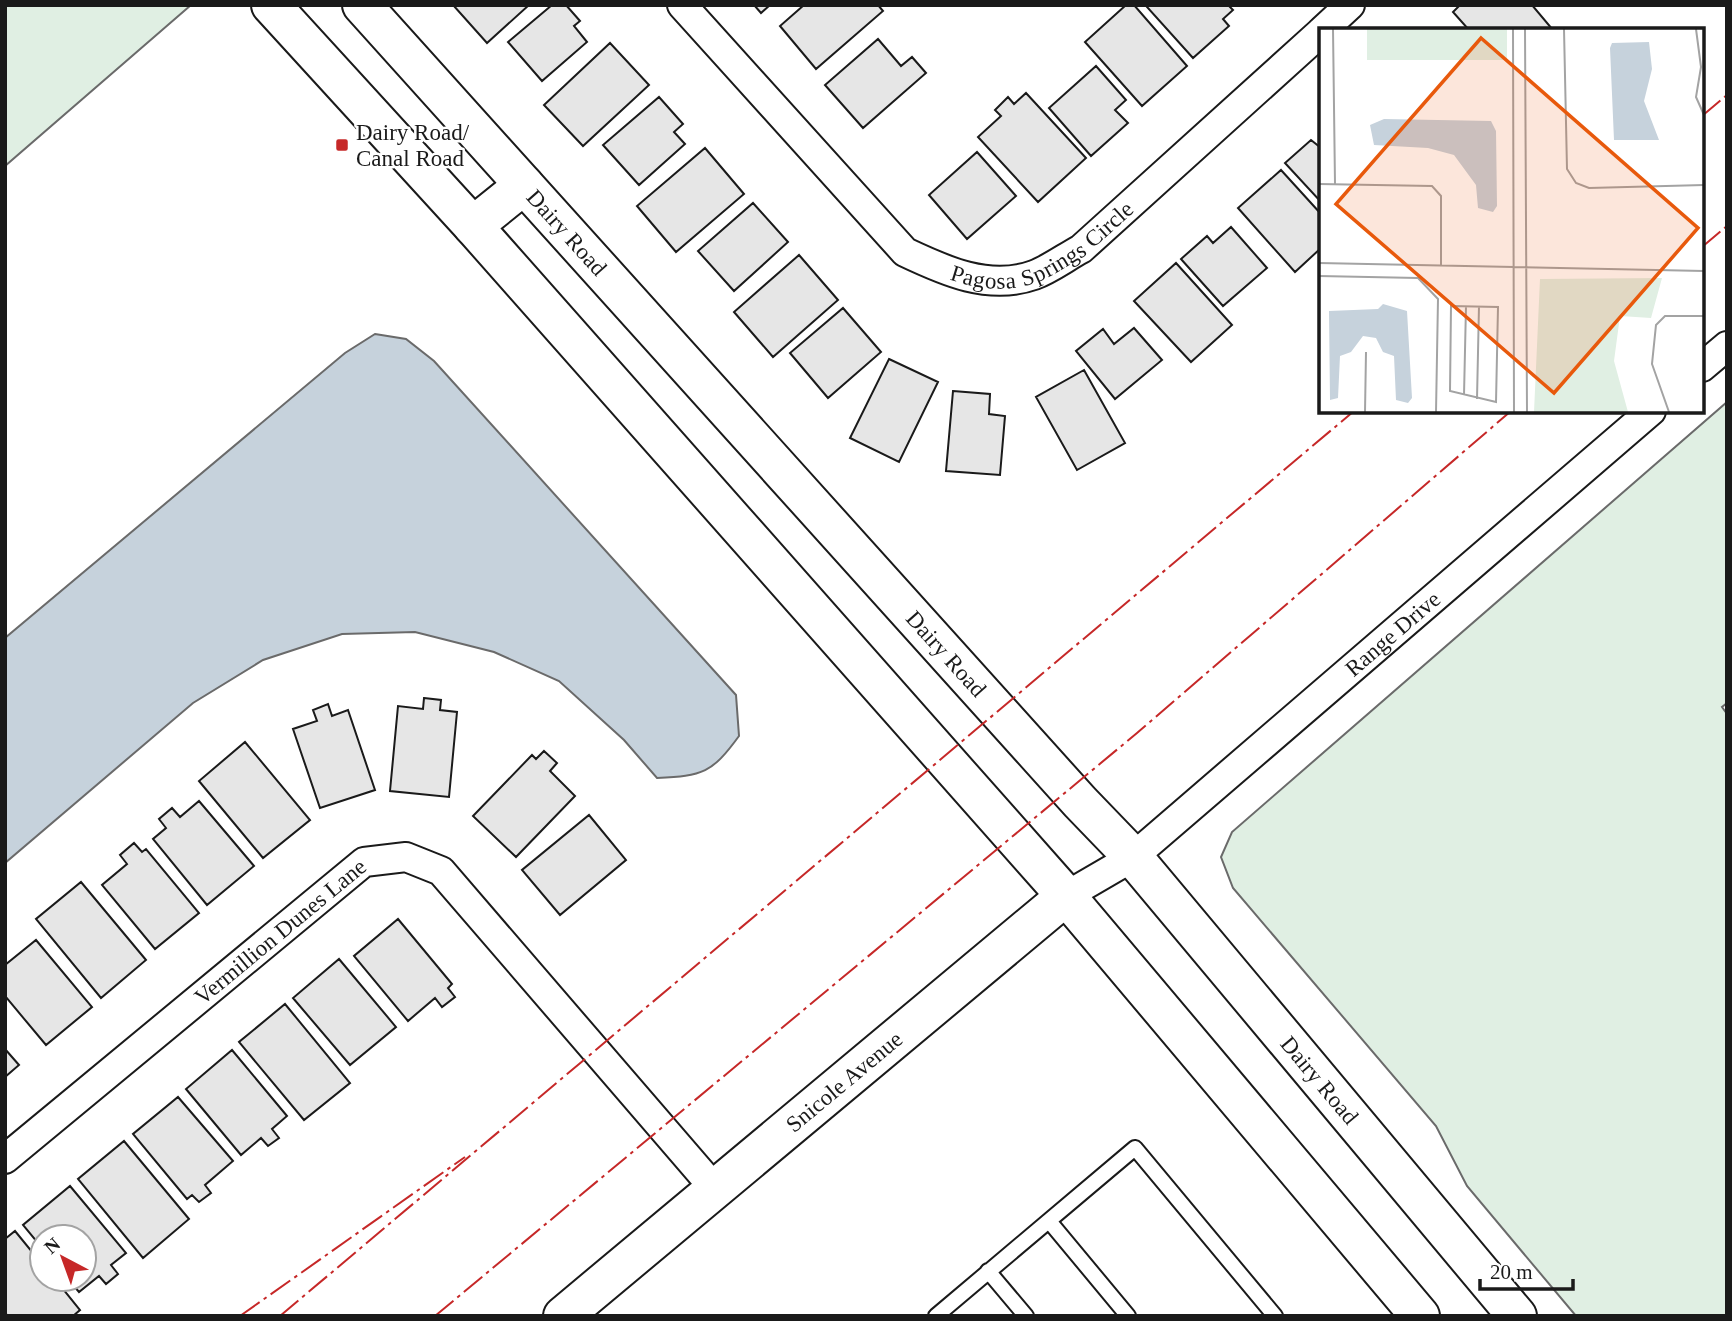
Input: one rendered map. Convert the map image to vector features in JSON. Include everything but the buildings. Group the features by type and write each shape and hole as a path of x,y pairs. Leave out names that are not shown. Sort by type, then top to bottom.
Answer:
{"street":[{"path":"271,5 473,226 1066,896 1420,1316"},
{"name":"Dairy Road","path":"362,5 1080,802 1133,857 1517,1316"},
{"name":"Pagosa Springs Circle","path":"682,5 905,253 951,274 1000,282 1035,275 1081,249 1319,34"},
{"name":"Pagosa Springs Circle","path":"1325,28 1350,5"},
{"path":"473,226 524,185"},
{"path":"1704,365 1727,346"},
{"name":"Range Drive","path":"1133,857 1649,413"},
{"name":"Snicole Avenue","path":"563,1316 1066,896 1133,857"},
{"name":"Vermillion Dunes Lane","path":"5,1159 364,862 406,858 441,871 715,1189"}],"lane":[{"path":"936,1316 1135,1148 1275,1316"},
{"path":"1049,1221 1128,1316"},
{"path":"988,1271 1026,1316"}],"green space":[{"path":"5,5 191,5 5,166"},
{"path":"1727,402 1727,703 1722,707 1727,714 1727,1316 1576,1316 1467,1186 1436,1126 1233,888 1221,857 1232,832"}],"shaded area":[{"path":"375,334 406,339 434,361 736,695 739,736 721,758 705,770 685,776 657,778 624,740 559,681 494,652 415,632 342,634 263,660 193,703 5,863 5,638 345,353"}],"power":[{"path":"1704,114 1727,95"},
{"path":"1704,245 1727,226"},
{"path":"280,1316 1352,413"},
{"path":"435,1316 1137,733 1509,413"},
{"path":"240,1316 465,1157"}],"place":[{"name":"Dairy Road/ Canal Road","path":"342,145"}]}
